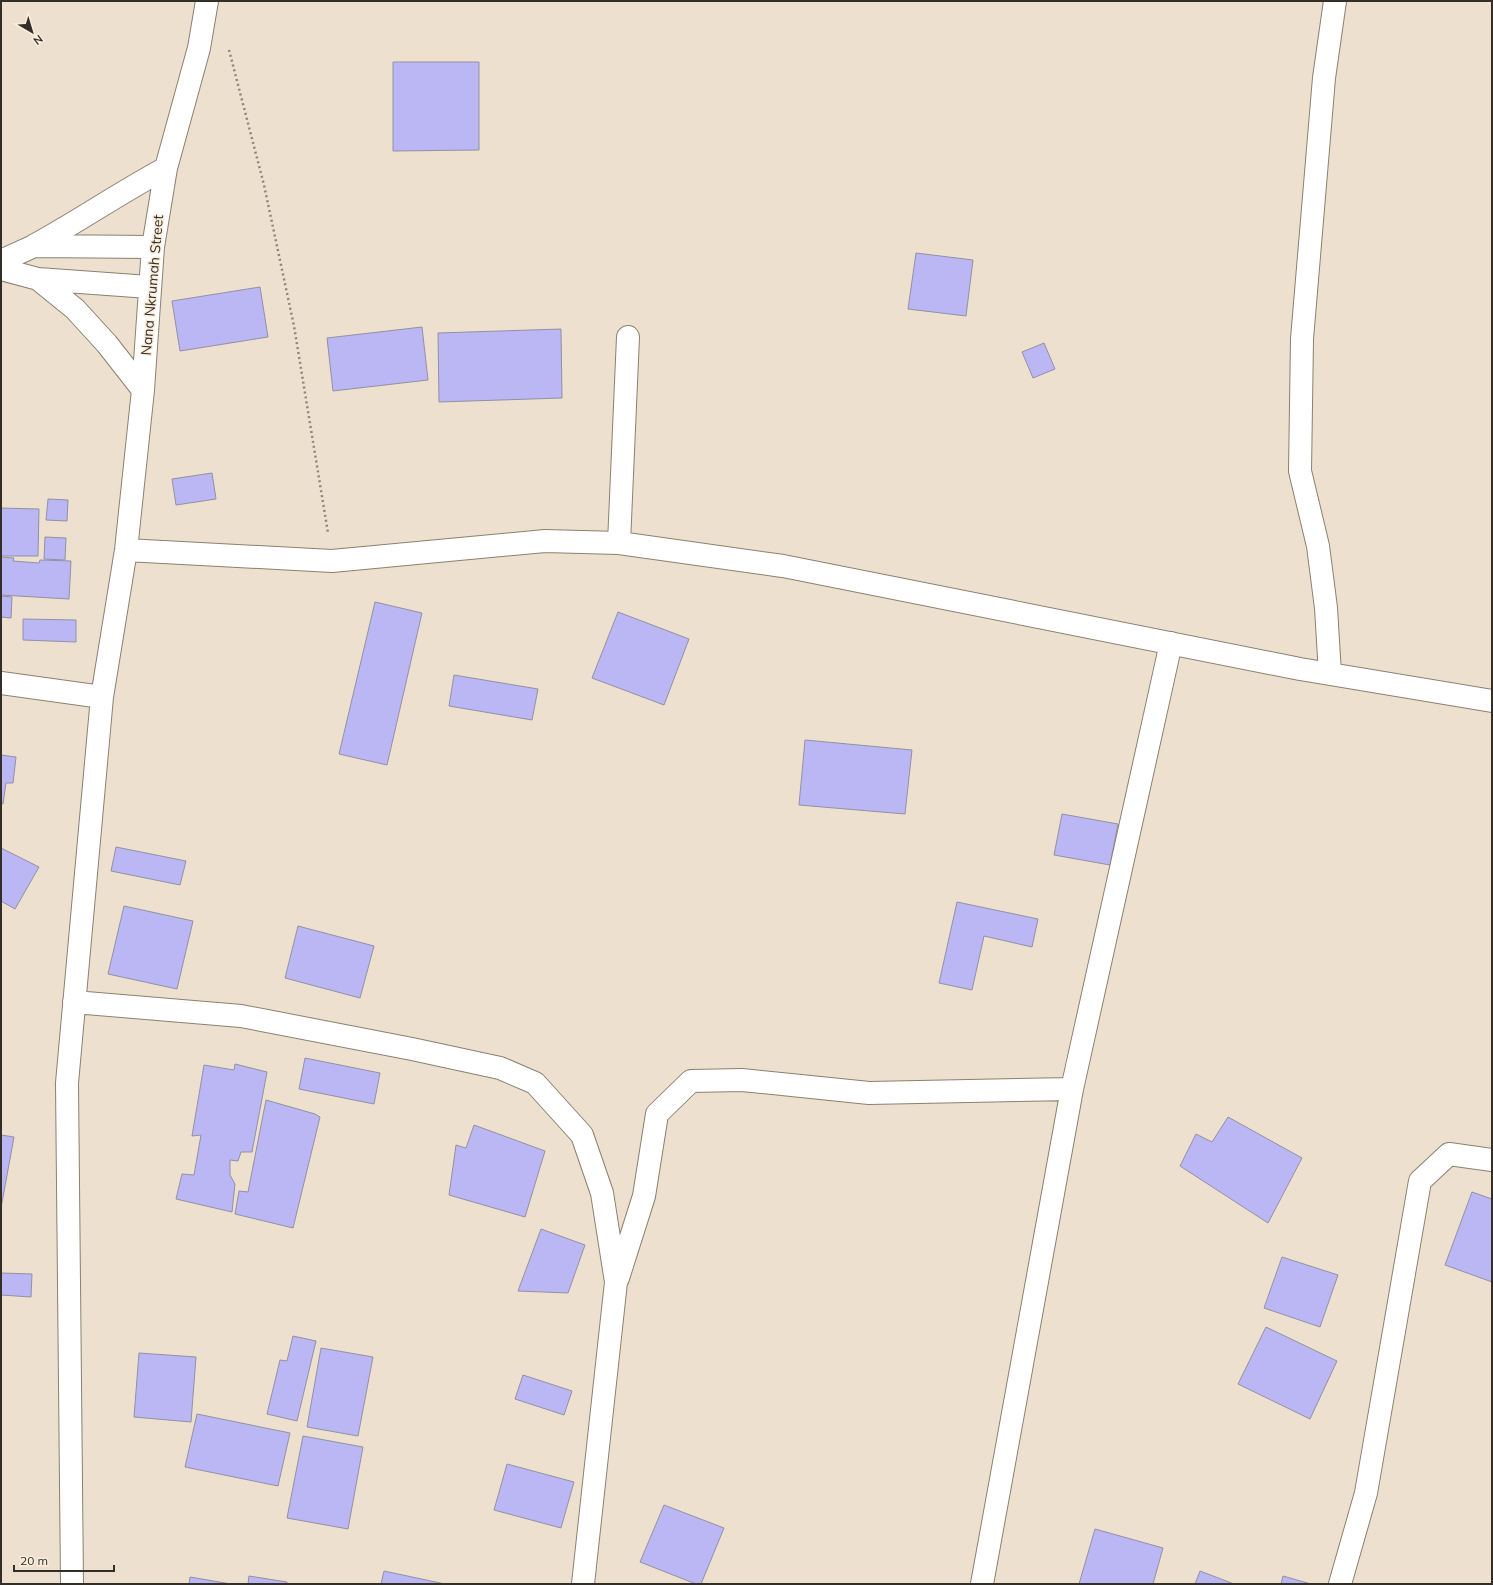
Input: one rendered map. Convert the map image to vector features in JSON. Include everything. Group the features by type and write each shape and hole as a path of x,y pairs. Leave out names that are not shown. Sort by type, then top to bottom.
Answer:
{"street":[{"name":"Nana Nkrumah Street","path":"72,1584 66,1083 102,697 126,550 143,390 153,247 166,168 199,48 207,1"},
{"path":"1330,674 1326,608 1318,546 1300,471 1302,339 1324,78 1335,1"},
{"path":"1,261 34,246 78,222 118,194 166,168"},
{"path":"34,246 153,247"},
{"path":"1,269 38,279 149,287"},
{"path":"38,279 75,309 107,344 143,390"},
{"path":"619,543 628,337"},
{"path":"126,550 332,561 545,541 619,543 783,566 1330,674 1492,701"},
{"path":"982,1584 1072,1089 1171,643"},
{"path":"1,683 102,697"},
{"path":"74,1002 241,1016 412,1049 493,1067 535,1083 582,1135 602,1193 616,1282"},
{"path":"583,1584 616,1282 644,1196 657,1114 691,1081 742,1080 869,1093 1072,1089"},
{"path":"1340,1584 1366,1493 1420,1181 1449,1154 1492,1160"}],"path":[{"path":"227,47 264,185 294,326 332,561"}],"building":[{"path":"393,62 479,62 479,150 393,151"},
{"path":"916,253 973,260 966,316 908,309"},
{"path":"260,287 268,337 180,351 172,301"},
{"path":"422,327 428,380 333,391 327,338"},
{"path":"561,329 562,398 439,402 438,333"},
{"path":"1044,343 1055,369 1033,378 1022,352"},
{"path":"212,473 216,499 176,505 172,479"},
{"path":"48,499 68,500 67,521 46,520"},
{"path":"1,508 39,509 38,556 1,556"},
{"path":"45,537 66,538 65,560 44,559"},
{"path":"1,557 14,558 13,561 39,563 40,560 71,561 69,599 1,595"},
{"path":"1,596 12,597 11,618 1,617"},
{"path":"375,602 422,613 387,765 339,754"},
{"path":"618,612 689,639 664,705 592,678"},
{"path":"23,619 76,620 76,642 23,640"},
{"path":"454,675 538,689 532,720 449,706"},
{"path":"805,740 912,750 905,814 799,805"},
{"path":"1,755 16,757 13,783 6,783 3,804 1,803"},
{"path":"1062,814 1118,824 1110,865 1054,855"},
{"path":"116,847 186,861 180,885 111,871"},
{"path":"1,848 39,867 15,909 1,901"},
{"path":"957,902 1038,919 1032,947 984,936 972,990 939,983"},
{"path":"124,906 193,921 177,989 108,974"},
{"path":"298,926 374,946 360,998 285,978"},
{"path":"305,1058 380,1073 374,1104 299,1089"},
{"path":"235,1064 267,1072 252,1152 241,1152 238,1161 230,1160 230,1175 235,1184 232,1212 176,1199 182,1174 194,1175 201,1135 192,1136 204,1065 234,1070"},
{"path":"266,1100 315,1114 320,1117 293,1228 235,1214 239,1191 248,1192"},
{"path":"1228,1117 1302,1158 1268,1223 1180,1166 1196,1134 1212,1142"},
{"path":"474,1125 545,1151 525,1217 449,1195 456,1145 466,1148"},
{"path":"1,1135 14,1137 1,1208"},
{"path":"1472,1192 1492,1199 1492,1282 1445,1265"},
{"path":"541,1229 585,1245 568,1293 518,1291"},
{"path":"1282,1257 1338,1275 1320,1327 1264,1308"},
{"path":"1,1273 32,1274 31,1297 1,1295"},
{"path":"1266,1327 1337,1361 1310,1419 1238,1384"},
{"path":"293,1336 316,1341 297,1421 267,1414 280,1360 287,1361"},
{"path":"321,1348 373,1357 358,1436 307,1427"},
{"path":"139,1353 196,1357 191,1422 134,1417"},
{"path":"523,1375 572,1391 564,1415 515,1399"},
{"path":"197,1414 290,1433 278,1486 185,1467"},
{"path":"303,1436 363,1447 348,1529 287,1518"},
{"path":"507,1464 574,1482 561,1528 494,1510"},
{"path":"664,1505 724,1528 701,1584 696,1584 640,1562"},
{"path":"1095,1529 1163,1548 1153,1584 1079,1584"},
{"path":"384,1571 445,1584 381,1584"},
{"path":"1200,1571 1234,1584 1195,1584"},
{"path":"249,1576 287,1582 287,1584 248,1584"},
{"path":"1283,1576 1311,1584 1281,1584"},
{"path":"190,1577 231,1584 189,1584"}]}
